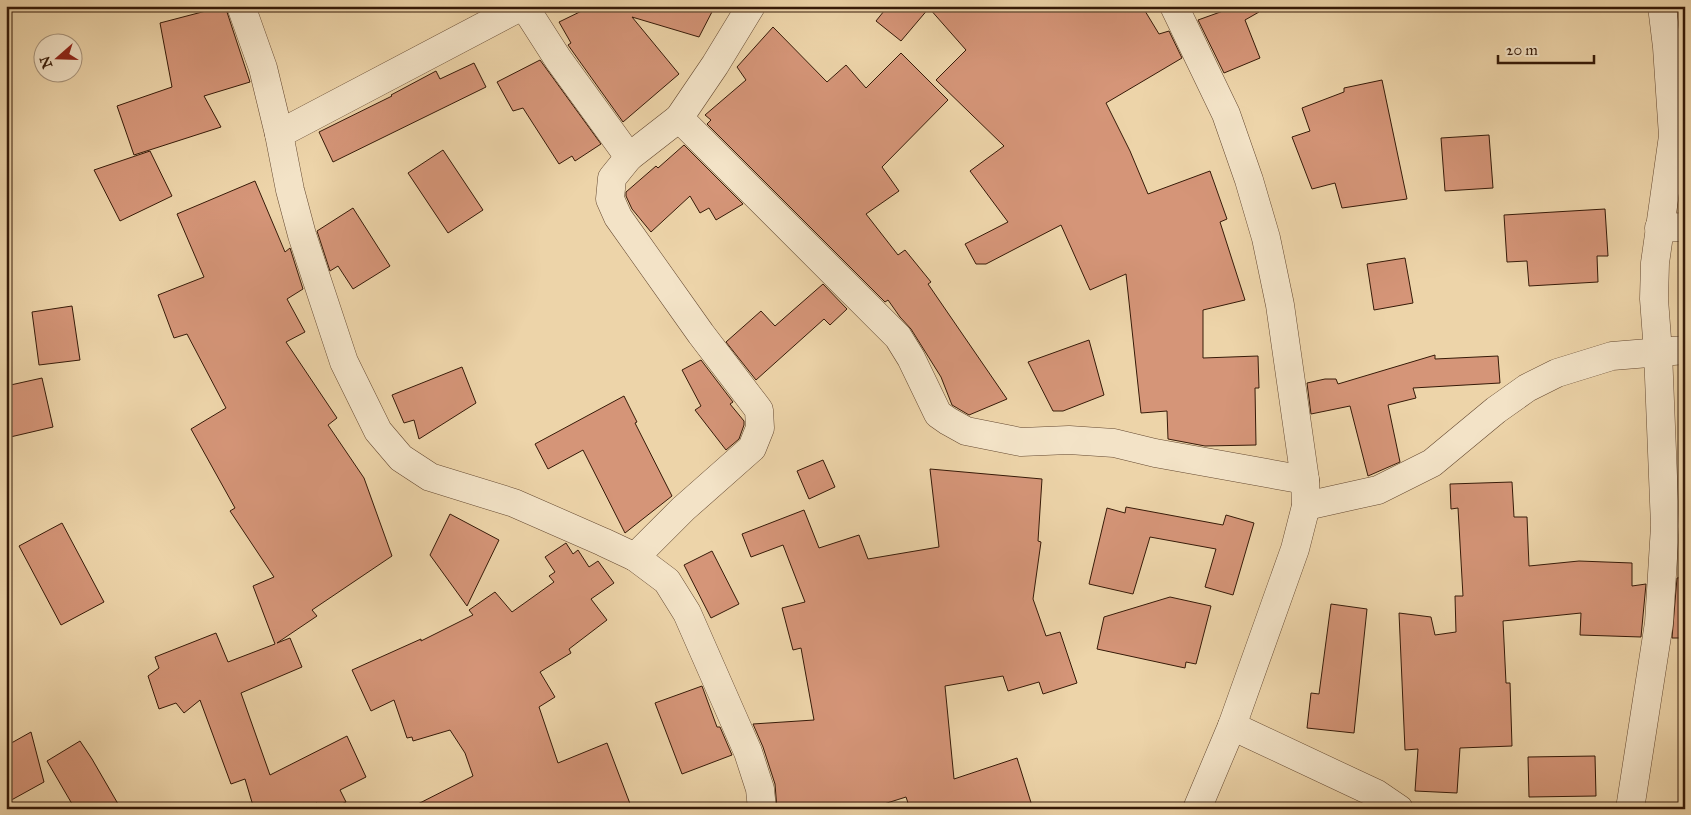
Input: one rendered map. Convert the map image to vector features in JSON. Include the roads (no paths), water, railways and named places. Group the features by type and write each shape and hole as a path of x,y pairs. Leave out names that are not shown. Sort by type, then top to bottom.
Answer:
{"street":[{"path":"241,6 263,68 302,235 344,362 378,431 400,458 430,477 514,503 635,557 667,581 687,613 748,752 760,789 762,809"},
{"path":"279,134 523,6 558,59 629,157"},
{"path":"635,557 683,510 752,448 760,428 759,410 701,334 618,217 610,198 612,178 629,157 679,118 715,65 751,6"},
{"path":"1174,6 1226,114 1249,180 1266,238 1280,305 1306,493 1294,549 1232,726 1197,809"},
{"path":"1630,809 1659,624 1665,526 1671,351 1654,299 1655,263 1672,227 1672,136 1667,47 1662,6"},
{"path":"679,118 898,337 911,358 938,414 948,422 966,431 1021,442 1069,440 1114,443 1306,493 1378,490 1432,463 1503,404 1527,388 1557,373 1612,356 1671,351"},
{"path":"1232,726 1377,794 1399,809"}]}
